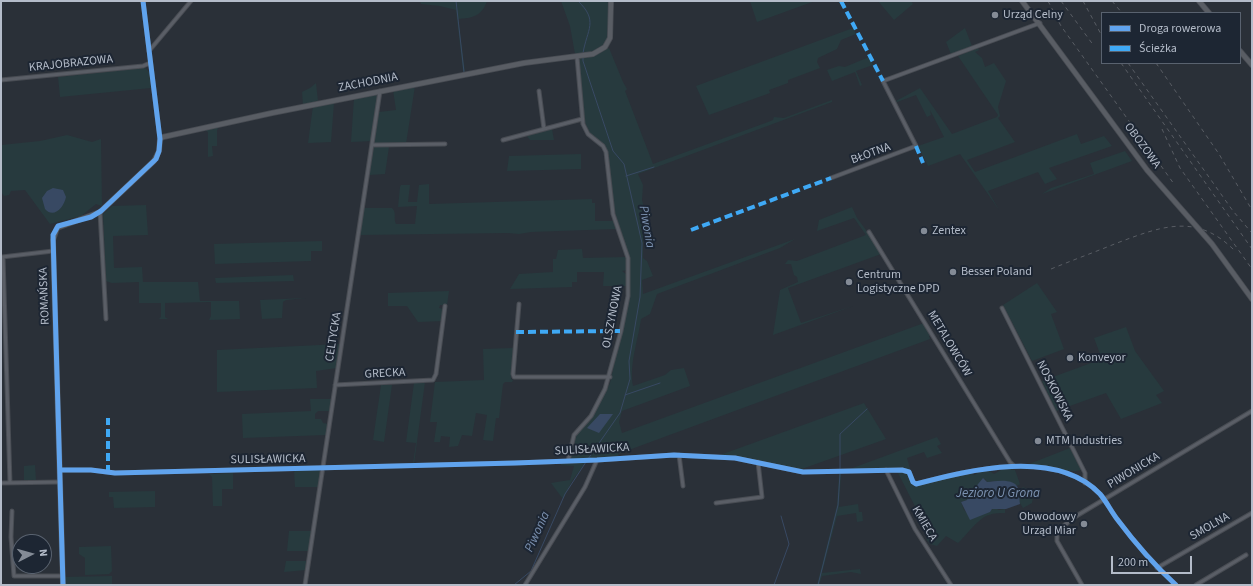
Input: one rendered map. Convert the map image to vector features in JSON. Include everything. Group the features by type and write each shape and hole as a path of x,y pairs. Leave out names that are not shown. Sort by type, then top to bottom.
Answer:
{"street":[{"name":"ROMAŃSKA","path":"63,585 53,235 56,228 100,212 156,159 159,151 160,139 143,1"},
{"path":"149,51 191,1"},
{"name":"ZACHODNIA","path":"160,139 235,121 380,91 530,62 581,56 602,50 609,42 612,28 611,1"},
{"name":"OBOZOWA","path":"1022,1 1040,23 1147,170 1212,244 1252,299"},
{"path":"1199,1 1208,12"},
{"name":"BŁOTNA","path":"831,178 916,146 883,81 1040,23"},
{"path":"1241,52 1252,65"},
{"name":"OLSZYNOWA","path":"568,461 574,435 595,410 610,377 628,296 628,261 613,214 606,152 603,146 586,131 582,119 581,56"},
{"name":"KRAJOBRAZOWA","path":"1,80 142,66 150,63"},
{"path":"142,66 151,72"},
{"name":"CELTYCKA","path":"305,585 380,91"},
{"path":"539,91 544,129"},
{"path":"503,140 582,119"},
{"path":"372,145 445,144"},
{"path":"100,212 106,319"},
{"name":"METALOWCÓW","path":"869,232 1010,462 1014,466"},
{"path":"10,483 2,257 53,251"},
{"path":"519,304 514,376 533,378 610,377"},
{"name":"GRECKA","path":"335,385 429,381 434,379 445,306"},
{"name":"NOSKOWSKA","path":"1002,308 1085,473 1085,483"},
{"name":"PIWONICKA","path":"1082,585 1059,544 1057,536 1059,530 1073,518 1252,411"},
{"path":"679,454 683,486"},
{"name":"SULISŁAWICKA","path":"60,470 91,470 115,473 323,469 596,460 679,454 728,457 803,472 899,469 907,471 913,482 916,484 964,472 1014,466 1061,471 1085,483 1104,499 1111,511 1157,568 1173,584"},
{"path":"525,585 580,496 596,460"},
{"path":"716,503 762,497 758,462"},
{"name":"KMIECA","path":"886,470 915,529 951,585"},
{"path":"1,483 60,482"},
{"path":"12,511 11,537 14,576 62,576"},
{"name":"SMOLNA","path":"1157,568 1252,513"},
{"path":"1196,585 1246,554"}],"green space":[{"path":"420,1 487,1 480,13 472,17 458,19 465,71 463,72 456,10 440,6 421,4"},
{"path":"561,1 609,1 609,32 604,45 598,50 588,53 575,54 570,26"},
{"path":"750,1 815,1 757,22"},
{"path":"878,1 911,1 913,4 894,20"},
{"path":"853,28 856,34 841,40 837,49 818,58 817,62 820,68 788,80 788,83 769,90 770,93 709,115 696,86"},
{"path":"965,28 972,46 951,54 946,42"},
{"path":"609,48 627,89 625,91 653,164 768,122 773,120 774,117 784,118 832,100 832,102 638,174 643,185 642,200 650,231 643,239 643,258 647,261 653,276 642,280 643,294 795,239 780,248 657,294 650,314 641,319 633,361 633,386 665,375 671,370 684,368 690,386 622,411 619,422 622,433 924,323 931,335 929,336 930,339 618,454 619,457 588,459 572,481 563,499 551,483 570,480 574,466 561,465 561,462 570,462 577,432 594,414 610,383 630,292 629,256 614,210 608,153 605,146 590,133 585,123 578,60 580,58 594,56"},
{"path":"978,48 979,50 975,52 982,58 985,67 994,63 1006,81 998,107 1000,116 998,118 1015,142 967,160 975,172 1077,134 1081,144 1104,136 1112,146 1049,168 1057,179 1045,184 1038,172 988,191 999,210 960,154 928,166 918,146 944,137 930,110 931,115 927,117 916,95 897,102 896,101 920,88 952,134 997,117 998,115 958,56"},
{"path":"869,57 873,65 856,71 862,85 860,86 855,72 832,81 827,70 839,66 845,67"},
{"path":"145,68 149,72 151,88 60,97 58,77"},
{"path":"316,83 318,101 303,105 302,92"},
{"path":"415,86 406,144 374,144 379,112 396,110 393,90"},
{"path":"377,93 379,95 372,141 351,142 354,98"},
{"path":"334,103 331,142 308,143 313,106"},
{"path":"220,126 217,130 217,146 212,146 213,156 208,157 208,132 204,129"},
{"path":"552,129 554,140 530,140 527,136"},
{"path":"67,135 92,142 101,139 102,206 96,204 81,216 50,224 25,190 11,191 9,195 4,196 1,192 1,145 40,141"},
{"path":"374,147 389,147 385,174 369,175"},
{"path":"1125,151 1132,161 1042,194 1051,188 1094,174 1090,163"},
{"path":"581,154 581,169 507,171 509,156"},
{"path":"429,184 429,204 592,199 592,203 595,203 595,221 613,221 616,229 531,232 519,234 360,235 364,208 392,208 394,211 396,224 415,224 417,206 398,207 400,187 401,185 410,185 408,202 417,202 419,185"},
{"path":"146,205 148,235 113,236 114,268 142,267 143,282 198,282 200,301 239,301 240,319 209,320 211,316 211,302 165,303 165,317 168,319 159,319 161,317 161,303 139,303 139,282 112,283 106,281 103,214 112,206"},
{"path":"852,207 857,218 881,254 788,288 801,323 853,306 773,335 780,290 798,282 791,264 785,264 788,260 797,261 866,235 854,218 817,231 819,220"},
{"path":"322,241 322,251 311,251 311,261 215,264 214,244"},
{"path":"582,249 583,258 626,257 627,270 622,271 626,274 626,286 603,286 604,272 577,272 577,282 572,282 572,287 510,289 519,274 553,272 553,259 556,259 558,250"},
{"path":"293,275 294,281 216,283 215,278"},
{"path":"1037,283 1057,312 1051,314 1064,349 1032,361 1003,305"},
{"path":"449,291 447,305 440,305 439,308 443,309 442,321 418,322 407,306 388,306 388,293"},
{"path":"306,298 286,300 283,302 282,318 262,319 260,300"},
{"path":"1126,327 1135,351 1164,391 1156,395 1162,403 1121,419 1106,393 1056,411 1042,381 1102,359 1094,338"},
{"path":"340,344 337,368 316,371 317,388 217,392 217,350"},
{"path":"513,348 511,379 513,380 512,382 505,382 503,384 499,418 496,418 493,441 483,440 487,415 476,413 472,436 462,435 458,446 449,447 450,437 441,436 440,442 434,442 437,422 430,422 435,382 484,380 483,349"},
{"path":"425,382 413,464 416,443 406,442 414,383"},
{"path":"381,385 392,385 384,442 373,440"},
{"path":"310,399 332,399 330,411 318,411 315,414 315,419 321,419 323,423 328,424 326,435 243,438 242,414 311,411"},
{"path":"864,403 886,439 799,470 749,458 720,455"},
{"path":"937,437 941,444 937,446 942,453 927,458 924,452 907,458 911,472 898,468 847,470"},
{"path":"1070,448 1081,470 1070,471 1029,464"},
{"path":"35,465 36,480 24,480 24,466"},
{"path":"294,470 321,470 319,487 295,487"},
{"path":"1001,470 1015,470 1020,484 1017,486 1006,481 987,482 985,479 967,500 961,502 964,510 968,514 985,513 995,508 999,510 1005,509 1005,513 993,514 981,519 958,543 946,536 937,546 930,544 927,540 924,524 897,471 908,473 912,483 915,485 935,479 970,472 974,475 980,472 990,471 994,474"},
{"path":"233,473 233,489 222,489 222,506 213,506 212,477 209,474"},
{"path":"839,473 841,474 839,507 858,504 859,512 862,512 863,521 857,522 856,513 837,516 822,573 860,569 861,574 851,572 822,576 819,585 817,585 837,505"},
{"path":"1023,487 1034,492 1032,503 1023,508 1018,500 1019,491"},
{"path":"155,491 155,507 114,508 113,497 109,497 109,492"},
{"path":"289,531 312,531 309,551 287,551"},
{"path":"111,546 112,571 109,574 85,575 85,558 79,554 79,547"},
{"path":"286,561 307,561 306,570 284,572"},
{"path":"112,576 112,585 65,585 65,577"}],"water":[{"path":"53,188 63,190 66,197 61,208 52,213 45,209 42,198 47,191"},
{"path":"600,414 613,414 599,433 587,428"},
{"name":"Jezioro U Grona","path":"983,478 987,482 1006,481 1014,484 1019,491 1020,504 1006,509 992,509 990,512 970,520 961,502 967,500"}],"waterway":[{"path":"456,1 464,72"},
{"name":"Piwonia","path":"578,1 588,14 590,20 589,31 583,53"},
{"name":"Piwonia","path":"583,56 583,61 613,151 624,164 642,243 640,297 629,361 630,379 620,413 588,459"},
{"path":"626,176 654,167"},
{"path":"625,395 660,383"},
{"path":"840,470 840,434 867,409"},
{"name":"Piwonia","path":"514,585 531,571 565,494 586,462"},
{"path":"818,585 838,505 840,474"},
{"path":"774,585 789,544 781,516"}],"railway":[{"path":"1048,1 1061,26 1174,184"},
{"path":"1061,1 1094,46"},
{"path":"1083,1 1101,34"},
{"path":"1112,1 1121,12"},
{"path":"1122,64 1252,249"},
{"path":"1129,64 1233,211 1251,232"},
{"path":"1157,64 1219,154 1252,210"},
{"path":"1162,129 1180,168 1252,269"},
{"path":"1051,269 1133,237 1163,228 1177,226 1192,227 1206,231 1220,238 1234,250"}],"marked path":[{"path":"841,1 883,81"},
{"path":"916,146 923,163"},
{"path":"691,230 831,178"},
{"path":"516,332 621,331"},
{"path":"108,418 108,473"}],"cycle path":[{"path":"63,585 53,235 58,226 91,217 101,211 156,159 159,151 160,139 143,1"},
{"path":"60,470 91,470 115,473 515,463 674,455 735,458 803,472 902,470 909,472 913,482 916,484 961,473 986,469 1011,466 1036,467 1060,471 1082,480 1100,494 1117,519 1138,545 1160,570 1176,585"}],"place":[{"name":"Urząd Celny","path":"995,15"},
{"name":"Zentex","path":"924,231"},
{"name":"Besser Poland","path":"953,272"},
{"name":"Centrum Logistyczne DPD","path":"849,282"},
{"name":"Konveyor","path":"1070,358"},
{"name":"MTM Industries","path":"1038,441"},
{"name":"Obwodowy Urząd Miar","path":"1084,524"}]}
